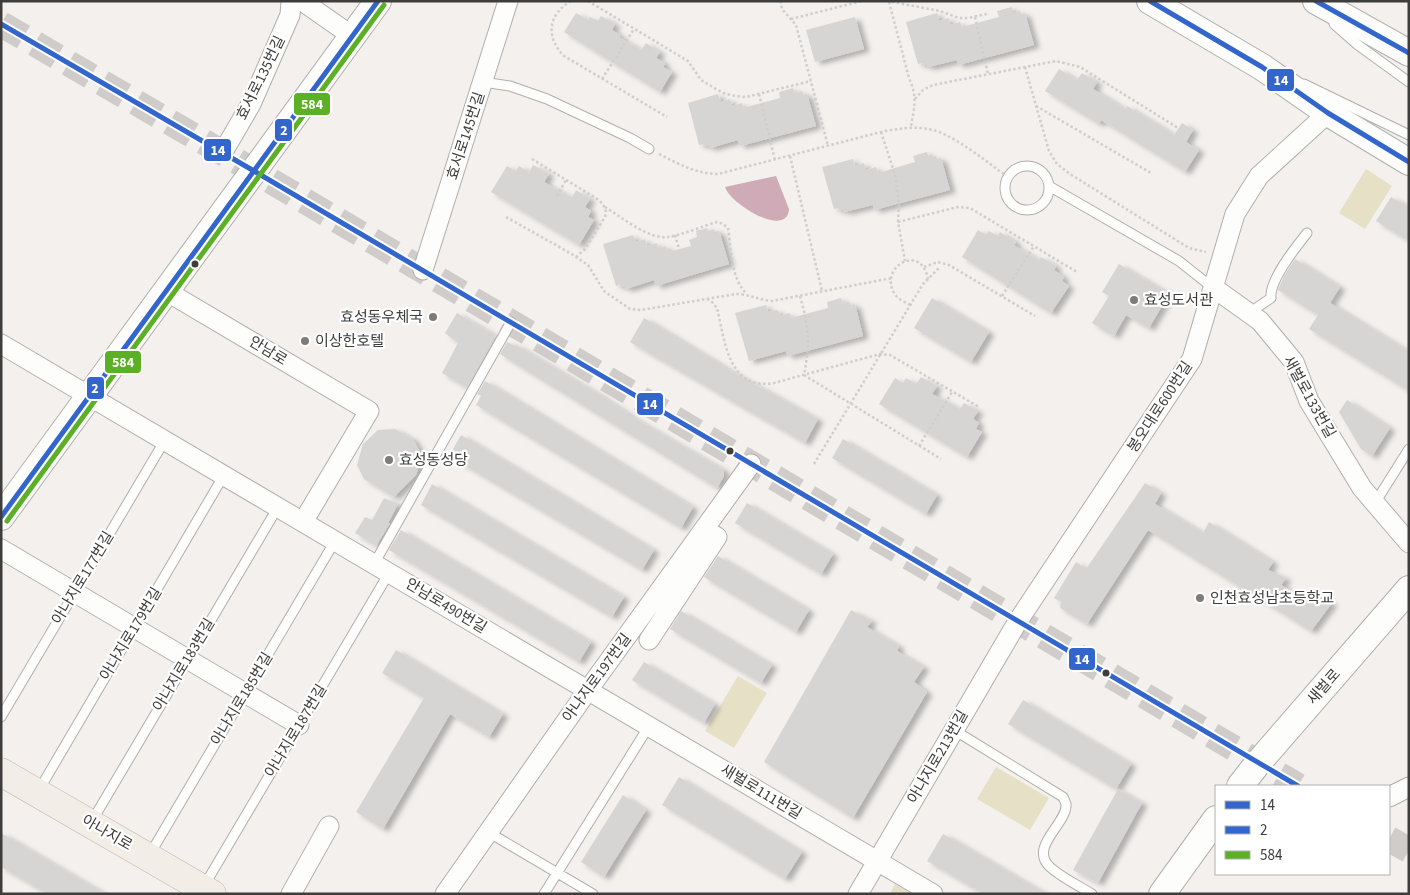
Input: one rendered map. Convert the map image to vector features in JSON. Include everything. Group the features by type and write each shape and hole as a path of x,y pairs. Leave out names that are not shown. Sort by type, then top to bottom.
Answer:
{"main road":[{"path":"1,517 378,1"},
{"path":"1150,1 1262,67 1328,113 1409,162"},
{"path":"1316,1 1409,53"},
{"name":"새벌로","path":"1241,785 1409,589"},
{"name":"아나지로","path":"1,772 208,891"},
{"path":"1162,894 1215,821"}],"street":[{"name":"효서로135번길","path":"223,152 251,104 290,15 291,1"},
{"path":"302,1 352,36"},
{"name":"효서로145번길","path":"423,270 508,1"},
{"name":"봉오대로600번길","path":"1018,621 1192,359 1236,214 1259,176 1328,113"},
{"name":"새벌로133번길","path":"1214,288 1260,321 1294,362 1309,401 1362,488 1409,544"},
{"name":"안남로","path":"166,291 369,411 304,522"},
{"name":"안남로490번길","path":"1,344 588,690"},
{"name":"아나지로197번길","path":"445,894 588,690 751,464"},
{"path":"650,640 717,537 704,529"},
{"path":"1,549 299,725"},
{"name":"아나지로213번길","path":"858,894 1018,621"},
{"name":"새벌로111번길","path":"588,690 933,894"},
{"path":"1390,796 1409,787"},
{"path":"291,894 329,826"}],"lane":[{"path":"1309,1 1358,45 1409,82"},
{"path":"1262,67 1315,88 1409,134"},
{"path":"483,82 510,86 547,99 622,134 649,149"},
{"path":"1032,167 1038,169 1044,174 1049,186 1045,201 1033,210 1018,208 1007,198 1005,191 1008,177 1018,168 1032,167"},
{"path":"1049,186 1179,261 1214,288"},
{"path":"1248,313 1271,298 1270,292 1274,281 1307,233"},
{"name":"아나지로187번길","path":"208,891 299,725 511,322"},
{"name":"아나지로177번길","path":"1,716 165,440"},
{"path":"1375,503 1409,449"},
{"name":"아나지로179번길","path":"37,792 224,475"},
{"name":"아나지로183번길","path":"91,823 278,507"},
{"name":"아나지로185번길","path":"148,857 335,541"},
{"path":"544,894 649,726"},
{"path":"954,730 1063,797 1066,805 1064,812 1045,845 1043,853 1048,865 1063,877 1092,894"},
{"path":"488,832 593,894"}],"path":[{"path":"570,1 556,14 552,23 553,42 564,56 667,117"},
{"path":"588,1 688,61 701,80 718,90 735,96 746,97 811,81"},
{"path":"780,1 782,9 796,25 828,146"},
{"path":"791,20 862,1"},
{"path":"911,127 915,99 914,90 888,1 940,11 959,18 988,14"},
{"path":"974,17 988,74"},
{"path":"602,79 634,29"},
{"path":"915,99 922,90 933,85 1056,61 1080,67 1091,76 1178,128"},
{"path":"1025,67 1049,151 1057,164 1189,248 1207,252"},
{"path":"759,94 775,160"},
{"path":"1036,106 1151,173"},
{"path":"649,149 690,170 706,174 718,174 881,132 911,127 930,129 946,134 1008,177"},
{"path":"881,132 895,175 899,203 898,222 905,261"},
{"path":"790,156 822,291"},
{"path":"532,159 599,200 605,207 641,230 655,236 667,237 717,222 723,224 728,228 736,278 740,288 759,300 772,301 892,278"},
{"path":"557,196 566,180"},
{"path":"898,222 965,206 974,209 1077,272"},
{"path":"576,257 581,255 605,217 607,211 605,207"},
{"path":"506,216 588,265 604,291 630,309 642,310 748,294"},
{"path":"675,235 679,249"},
{"path":"1002,296 1034,246"},
{"path":"910,306 896,297 893,292 892,278 894,270 905,261 914,260 927,270 928,278"},
{"path":"924,267 938,262 949,265 1035,316"},
{"path":"814,464 923,284 939,268"},
{"path":"800,296 807,321 809,350 804,375"},
{"path":"706,299 717,308 728,357 735,368 747,380 762,385 880,354 890,354 979,407"},
{"path":"804,375 941,459"},
{"path":"920,446 952,391"}],"shaded area":[{"path":"1366,169 1392,186 1365,229 1339,213"},
{"path":"776,176 789,209 786,217 779,221 758,216 737,202 725,187"},
{"path":"738,676 767,693 734,748 705,731"},
{"path":"996,767 1049,798 1030,830 977,799"},
{"path":"895,884 912,894 890,894"}],"building":[{"path":"1012,7 1013,13 1020,11 1021,14 1025,13 1034,45 958,65 957,60 928,67 927,64 923,66 923,63 918,64 906,22 937,13 939,21 949,18 950,25 960,22 962,27 999,17 997,11"},
{"path":"576,13 588,20 590,17 598,21 601,16 615,24 612,30 620,35 619,37 641,50 646,43 660,52 656,58 665,63 663,67 672,72 660,92 564,32"},
{"path":"855,17 864,49 815,62 806,30"},
{"path":"1059,69 1077,80 1082,73 1097,82 1093,89 1125,109 1127,106 1174,135 1182,123 1193,130 1186,142 1199,150 1185,172 1101,120 1099,124 1045,91"},
{"path":"793,88 795,93 802,91 803,95 807,94 816,126 740,146 738,140 710,148 709,145 699,145 688,103 718,94 721,102 730,99 732,106 742,103 743,108 780,98 779,92"},
{"path":"927,152 929,158 936,156 937,159 941,158 950,190 874,210 873,205 844,212 843,209 839,211 838,208 834,209 822,167 853,159 855,166 864,163 866,170 876,167 878,173 915,162 913,156"},
{"path":"533,165 549,174 544,182 572,197 576,190 590,199 585,207 591,211 588,217 594,220 579,245 491,192 507,166 516,171 519,166 529,172"},
{"path":"1391,197 1409,207 1409,241 1376,221"},
{"path":"707,228 708,231 714,229 715,232 719,231 729,264 656,286 654,280 626,289 625,286 621,287 620,284 616,286 603,244 633,235 636,242 645,239 647,246 657,243 658,248 666,246 668,252 691,246 689,240 697,237 696,231"},
{"path":"978,230 986,235 989,231 998,236 1000,232 1016,242 1014,245 1039,260 1041,257 1056,266 1054,270 1064,277 1062,281 1069,286 1051,313 962,257"},
{"path":"1295,259 1340,287 1330,303 1409,352 1409,391 1309,329 1318,315 1278,290"},
{"path":"1119,264 1169,294 1149,328 1126,315 1114,336 1092,323 1109,296 1102,292"},
{"path":"841,298 842,303 849,302 851,305 855,304 863,336 788,356 786,351 749,361 735,313 766,305 768,312 778,310 780,316 790,313 791,318 828,308 827,302"},
{"path":"932,298 989,332 971,362 914,328"},
{"path":"457,313 496,336 467,388 442,373 458,343 445,333"},
{"path":"644,318 724,367 818,419 805,443 630,342"},
{"path":"507,342 516,345 600,395 629,415 724,470 724,476 717,488 500,354"},
{"path":"921,377 937,386 932,394 960,409 964,403 978,411 973,419 979,423 976,429 982,432 967,457 879,404 895,378 903,383 906,378 916,384"},
{"path":"485,381 693,507 681,528 476,405 481,396 477,394"},
{"path":"1347,400 1390,428 1372,456 1361,449 1339,412"},
{"name":"효성동성당","path":"395,429 413,439 422,456 416,475 394,497 364,479 357,465 363,444 378,430"},
{"path":"461,435 654,550 642,570 449,456"},
{"path":"843,439 937,495 926,514 832,458"},
{"path":"1145,483 1161,493 1155,504 1203,533 1209,522 1273,562 1268,570 1286,578 1281,585 1306,599 1313,591 1332,603 1311,631 1148,530 1087,624 1060,608 1061,602 1054,598 1076,562 1086,569"},
{"path":"432,484 624,597 612,617 421,505"},
{"path":"384,498 398,504 388,523 390,523 376,546 355,533 365,517 372,520"},
{"path":"747,503 833,554 821,574 735,523"},
{"path":"401,530 591,642 579,662 389,550"},
{"path":"718,556 809,610 796,632 704,577"},
{"path":"851,610 872,621 867,627 899,646 897,651 924,667 914,682 927,692 853,818 764,762"},
{"path":"681,611 772,665 761,683 670,629"},
{"path":"396,650 503,714 489,737 450,714 383,829 356,812 424,698 382,673"},
{"path":"644,662 715,704 704,723 632,680"},
{"path":"1023,700 1131,764 1116,789 1008,724"},
{"path":"679,777 802,852 785,879 662,805"},
{"path":"1118,789 1142,803 1098,883 1073,870"},
{"path":"623,795 646,810 604,877 581,862"},
{"path":"1,833 105,894 48,894 1,867"},
{"path":"943,834 1046,894 984,894 927,861"}],"tunnel":[{"path":"1,24 1296,785"},
{"path":"1390,840 1409,850"}],"transit line":[{"name":"2","path":"1,517 378,1"},
{"name":"14","path":"1150,1 1262,67 1328,113 1409,162"},
{"name":"14","path":"1316,1 1409,53"},
{"name":"584","path":"7,521 384,5"},
{"name":"14","path":"1,24 1296,785"}],"place":[{"name":"효성도서관","path":"1134,300"},
{"name":"효성동우체국","path":"433,317"},
{"name":"이상한호텔","path":"305,341"},
{"name":"효성동성당","path":"389,460"},
{"name":"인천효성남초등학교","path":"1200,598"}]}
